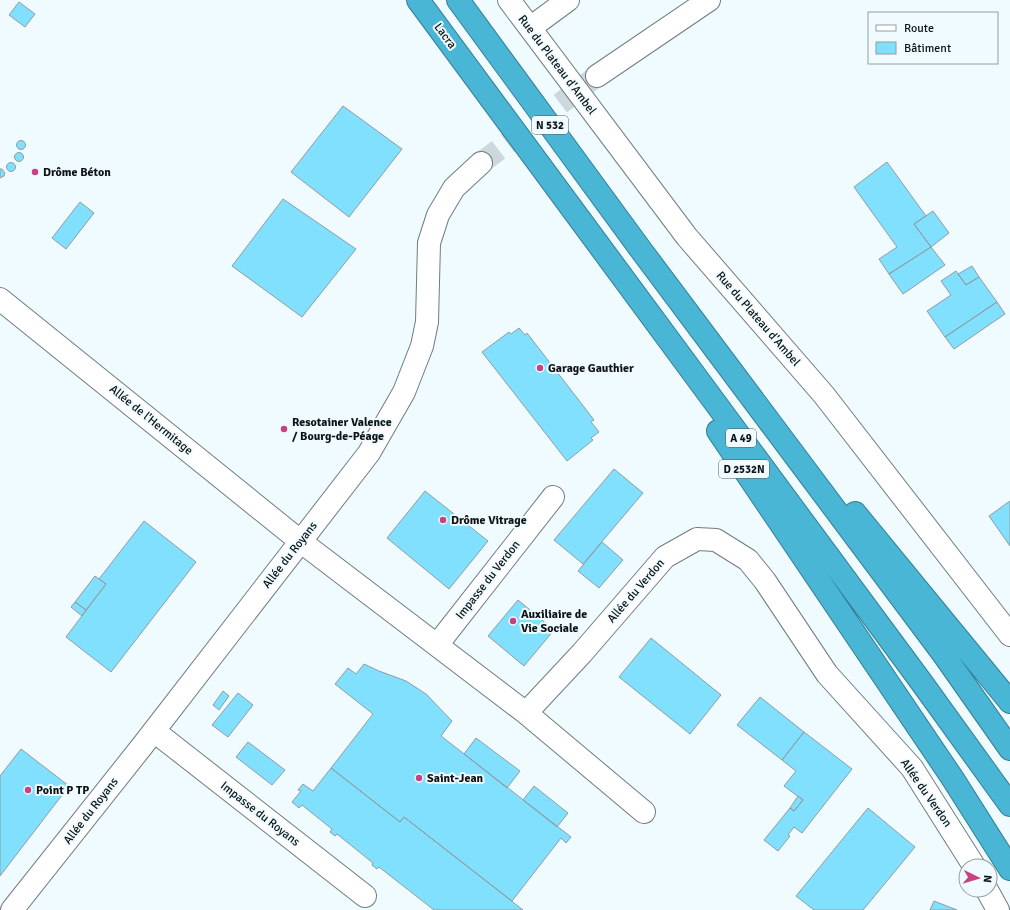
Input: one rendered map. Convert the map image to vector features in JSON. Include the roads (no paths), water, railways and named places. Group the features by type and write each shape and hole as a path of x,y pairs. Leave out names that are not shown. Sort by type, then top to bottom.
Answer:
{"highway":[{"name":"Lacra","path":"418,0 472,73"},
{"name":"N 532","path":"458,0 641,250"},
{"name":"A 49","path":"472,73 1010,805"},
{"name":"D 2532N","path":"472,73 741,464 898,696 1010,869"},
{"name":"A 49","path":"641,250 944,655 1010,748"},
{"path":"641,250 1010,702"}],"street":[{"name":"Rue du Plateau d'Ambel","path":"509,0 687,237 824,395 1010,635"},
{"path":"530,28 568,0"},
{"path":"597,76 709,0"},
{"name":"Allée du Royans","path":"12,910 154,731 369,453 404,392 422,346 427,322 429,243 438,215 454,188 481,164"},
{"name":"Allée de l'Hermitage","path":"0,299 300,541"},
{"name":"Impasse du Verdon","path":"437,645 553,497"},
{"name":"Allée du Verdon","path":"526,713 582,653 665,557 697,539 716,540 748,560 765,581 827,674 912,768 969,858"},
{"path":"300,541 526,713 644,812"},
{"name":"Impasse du Royans","path":"154,731 365,896"},
{"path":"992,898 998,910"}],"tunnel":[{"path":"481,163 597,76"}],"place":[{"name":"Drôme Béton","path":"35,172"},
{"name":"Garage Gauthier","path":"540,368"},
{"name":"Resotainer Valence / Bourg-de-Péage","path":"284,429"},
{"name":"Drôme Vitrage","path":"443,520"},
{"name":"Auxiliaire de Vie Sociale","path":"513,621"},
{"name":"Saint-Jean","path":"419,778"},
{"name":"Point P TP","path":"28,790"}]}
